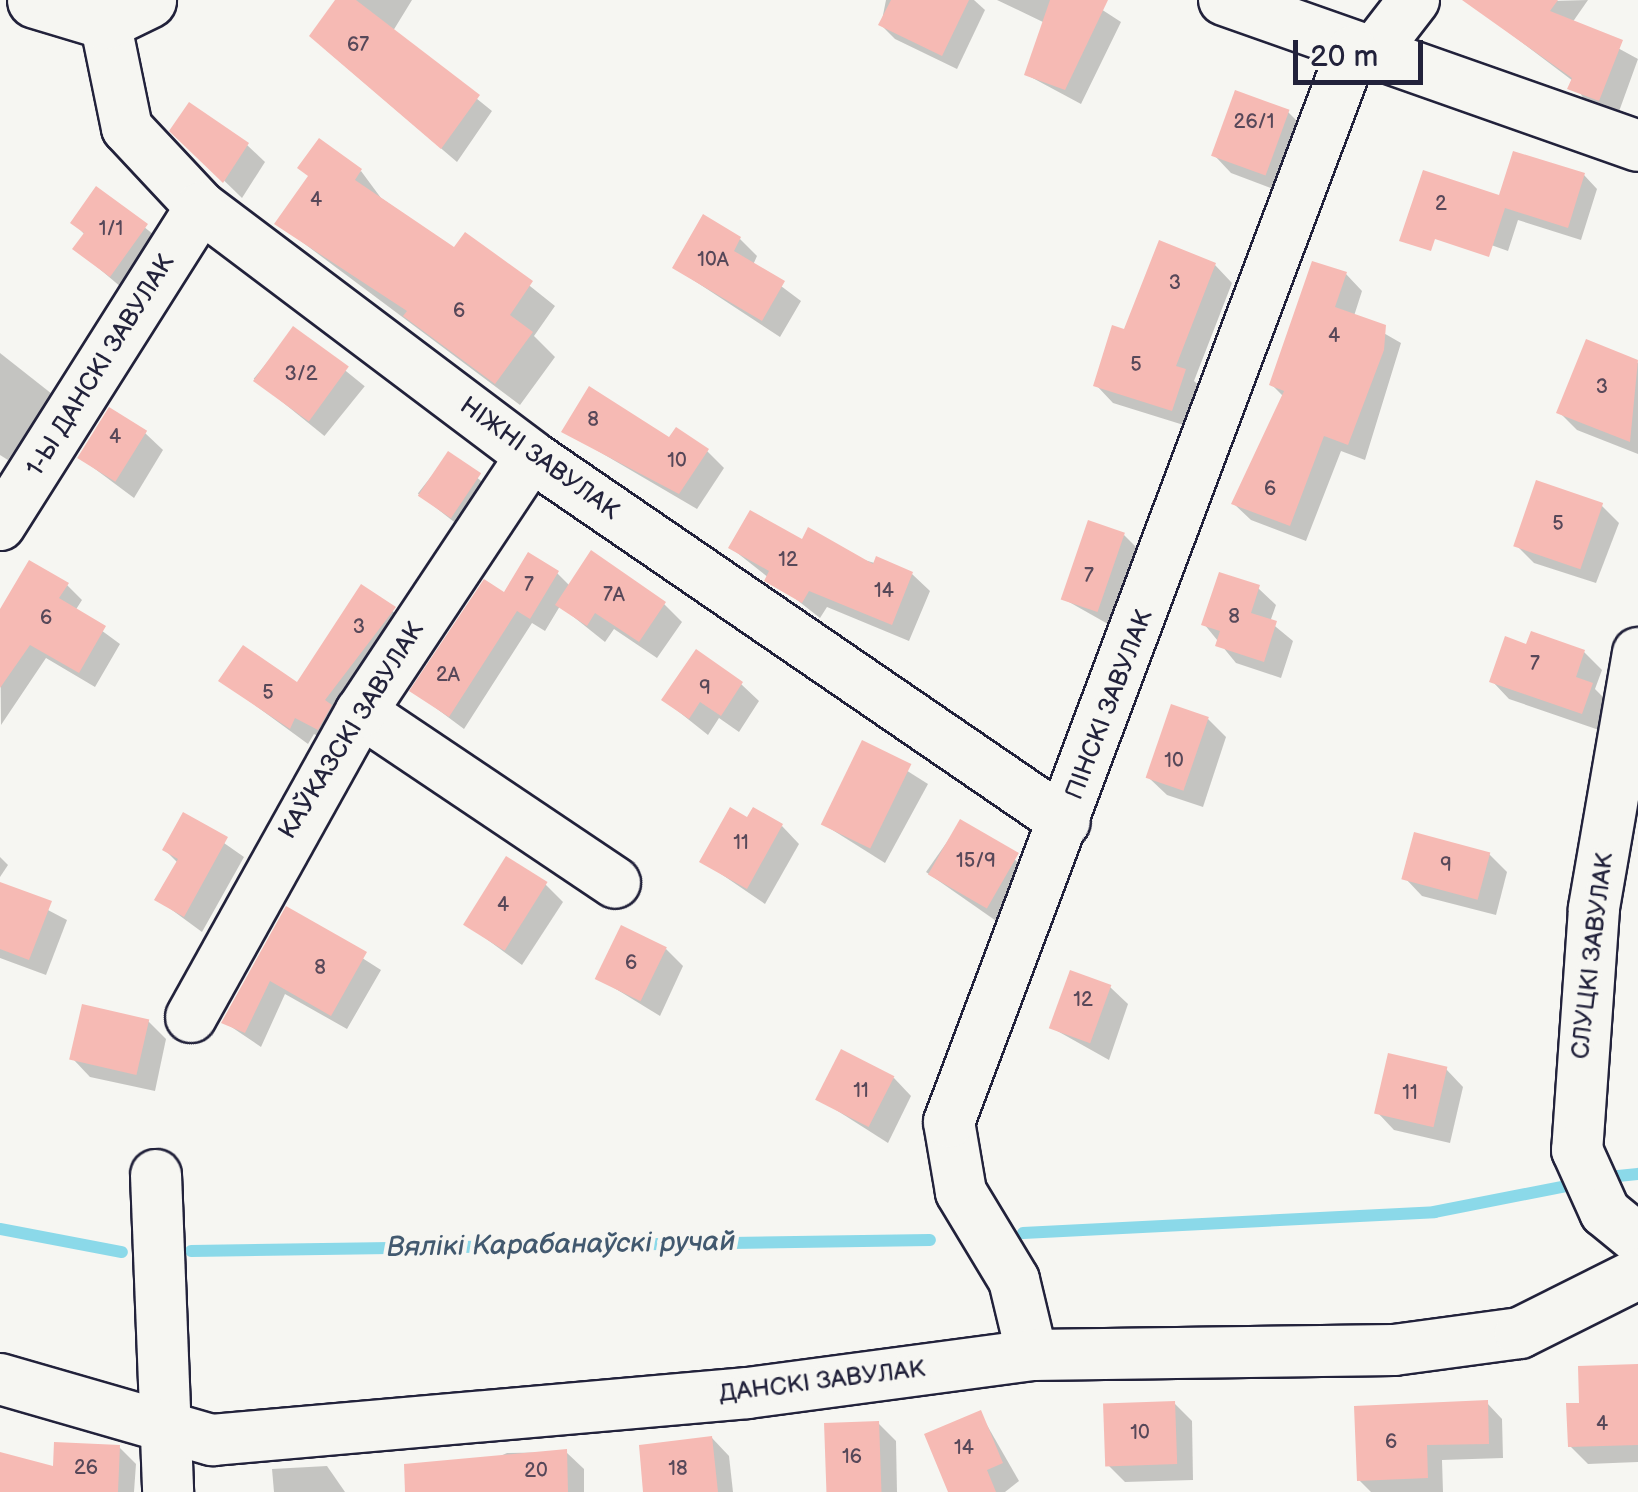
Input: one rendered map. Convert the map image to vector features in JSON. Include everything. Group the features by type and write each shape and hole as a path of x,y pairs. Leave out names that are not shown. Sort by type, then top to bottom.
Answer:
{"main road":[{"path":"35,0 126,11"}],"street":[{"path":"1224,0 1361,54 1638,146"},
{"name":"ПІНСКІ ЗАВУЛАК","path":"1032,1355 1014,1280 961,1192 949,1122 1361,54 1414,0"},
{"name":"НІЖНІ ЗАВУЛАК","path":"126,11 127,128 201,207 531,456 1065,822"},
{"name":"1-Ы ДАНСКІ ЗАВУЛАК","path":"0,524 201,207"},
{"name":"КАЎКАЗСКІ ЗАВУЛАК","path":"192,1017 361,712 531,456"},
{"name":"СЛУЦКІ ЗАВУЛАК","path":"1638,653 1594,909 1577,1150 1605,1212 1638,1240"},
{"path":"361,712 616,883"},
{"path":"156,1175 172,1432 168,1492"},
{"name":"ДАНСКІ ЗАВУЛАК","path":"0,1379 172,1432 212,1440 669,1400 1032,1355 1394,1350 1520,1333 1638,1274"}],"building":[{"path":"335,0 356,0 480,95 441,149 309,36"},
{"path":"891,0 969,0 942,56 878,25"},
{"path":"1050,0 1108,0 1065,90 1024,75"},
{"path":"1462,0 1558,0 1550,11 1623,40 1599,101 1567,89 1572,78"},
{"path":"1235,90 1290,110 1266,176 1211,156"},
{"path":"189,102 249,143 223,183 169,131"},
{"path":"319,138 362,169 355,180 454,247 465,232 533,281 510,315 533,332 495,384 403,316 407,311 274,224 308,176 297,168"},
{"path":"1513,151 1585,173 1568,228 1505,208 1489,257 1435,239 1431,251 1399,241 1423,170 1499,195"},
{"path":"96,186 148,224 110,277 72,249 84,233 70,223"},
{"path":"703,214 741,237 734,251 785,281 762,321 672,268"},
{"path":"1159,240 1216,263 1176,366 1186,369 1172,411 1093,386 1112,325 1124,329"},
{"path":"1312,261 1347,272 1335,307 1386,325 1384,350 1348,445 1324,436 1290,526 1231,504 1284,391 1269,385"},
{"path":"293,326 349,367 309,422 253,381"},
{"path":"1586,339 1638,360 1630,442 1556,413"},
{"path":"589,386 669,437 676,427 709,449 679,494 561,432"},
{"path":"109,407 147,431 115,482 77,458"},
{"path":"448,451 481,473 451,518 418,496"},
{"path":"1536,480 1603,503 1580,569 1513,546"},
{"path":"750,510 802,539 808,527 873,564 876,556 913,572 892,625 809,591 802,603 764,581 769,571 728,548"},
{"path":"1088,520 1125,533 1098,612 1061,599"},
{"path":"591,550 666,602 639,642 595,613 587,626 555,605"},
{"path":"528,552 559,571 530,619 517,611 449,717 409,691 484,579 504,592"},
{"path":"29,560 69,583 59,598 106,626 79,673 30,645 0,688 0,609"},
{"path":"1219,572 1260,585 1251,613 1277,621 1264,662 1215,646 1220,631 1201,625"},
{"path":"361,584 396,607 325,700 332,705 318,730 295,718 290,729 218,681 243,645 297,682"},
{"path":"1531,631 1585,650 1576,677 1593,683 1582,714 1489,682 1505,636 1526,644"},
{"path":"696,649 743,682 721,716 700,702 689,719 661,700"},
{"path":"1171,704 1209,717 1183,791 1146,778"},
{"path":"862,740 911,764 870,849 821,824"},
{"path":"730,807 747,817 753,807 783,824 747,889 699,862"},
{"path":"183,812 228,837 184,917 154,900 178,859 162,850"},
{"path":"960,819 1019,853 987,908 928,874"},
{"path":"1414,832 1490,852 1478,900 1401,879"},
{"path":"506,856 548,882 505,951 463,925"},
{"path":"0,882 52,901 29,960 0,949"},
{"path":"286,906 367,952 331,1016 270,981 245,1033 221,1023"},
{"path":"621,925 667,947 641,1001 595,979"},
{"path":"1070,970 1111,985 1090,1043 1049,1028"},
{"path":"82,1004 149,1020 136,1075 69,1060"},
{"path":"841,1049 894,1076 869,1127 815,1100"},
{"path":"1388,1053 1447,1067 1433,1127 1374,1113"},
{"path":"1638,1364 1638,1445 1568,1447 1566,1403 1579,1403 1578,1366"},
{"path":"1488,1400 1489,1444 1427,1445 1428,1478 1357,1481 1354,1406"},
{"path":"1175,1401 1177,1464 1105,1466 1103,1404"},
{"path":"981,1410 1003,1463 987,1470 996,1492 948,1492 924,1434"},
{"path":"879,1421 881,1492 826,1492 824,1423"},
{"path":"712,1436 718,1492 643,1492 639,1445"},
{"path":"54,1442 120,1445 118,1492 0,1492 0,1452 53,1466"},
{"path":"567,1449 568,1492 405,1492 404,1464"}],"waterway":[{"name":"Вялікі Карабанаўскі ручай","path":"1608,1177 1638,1174"},
{"name":"Вялікі Карабанаўскі ручай","path":"1023,1233 1434,1212 1572,1185"},
{"name":"Вялікі Карабанаўскі ручай","path":"0,1229 122,1252"},
{"name":"Вялікі Карабанаўскі ручай","path":"191,1251 930,1240"}]}
